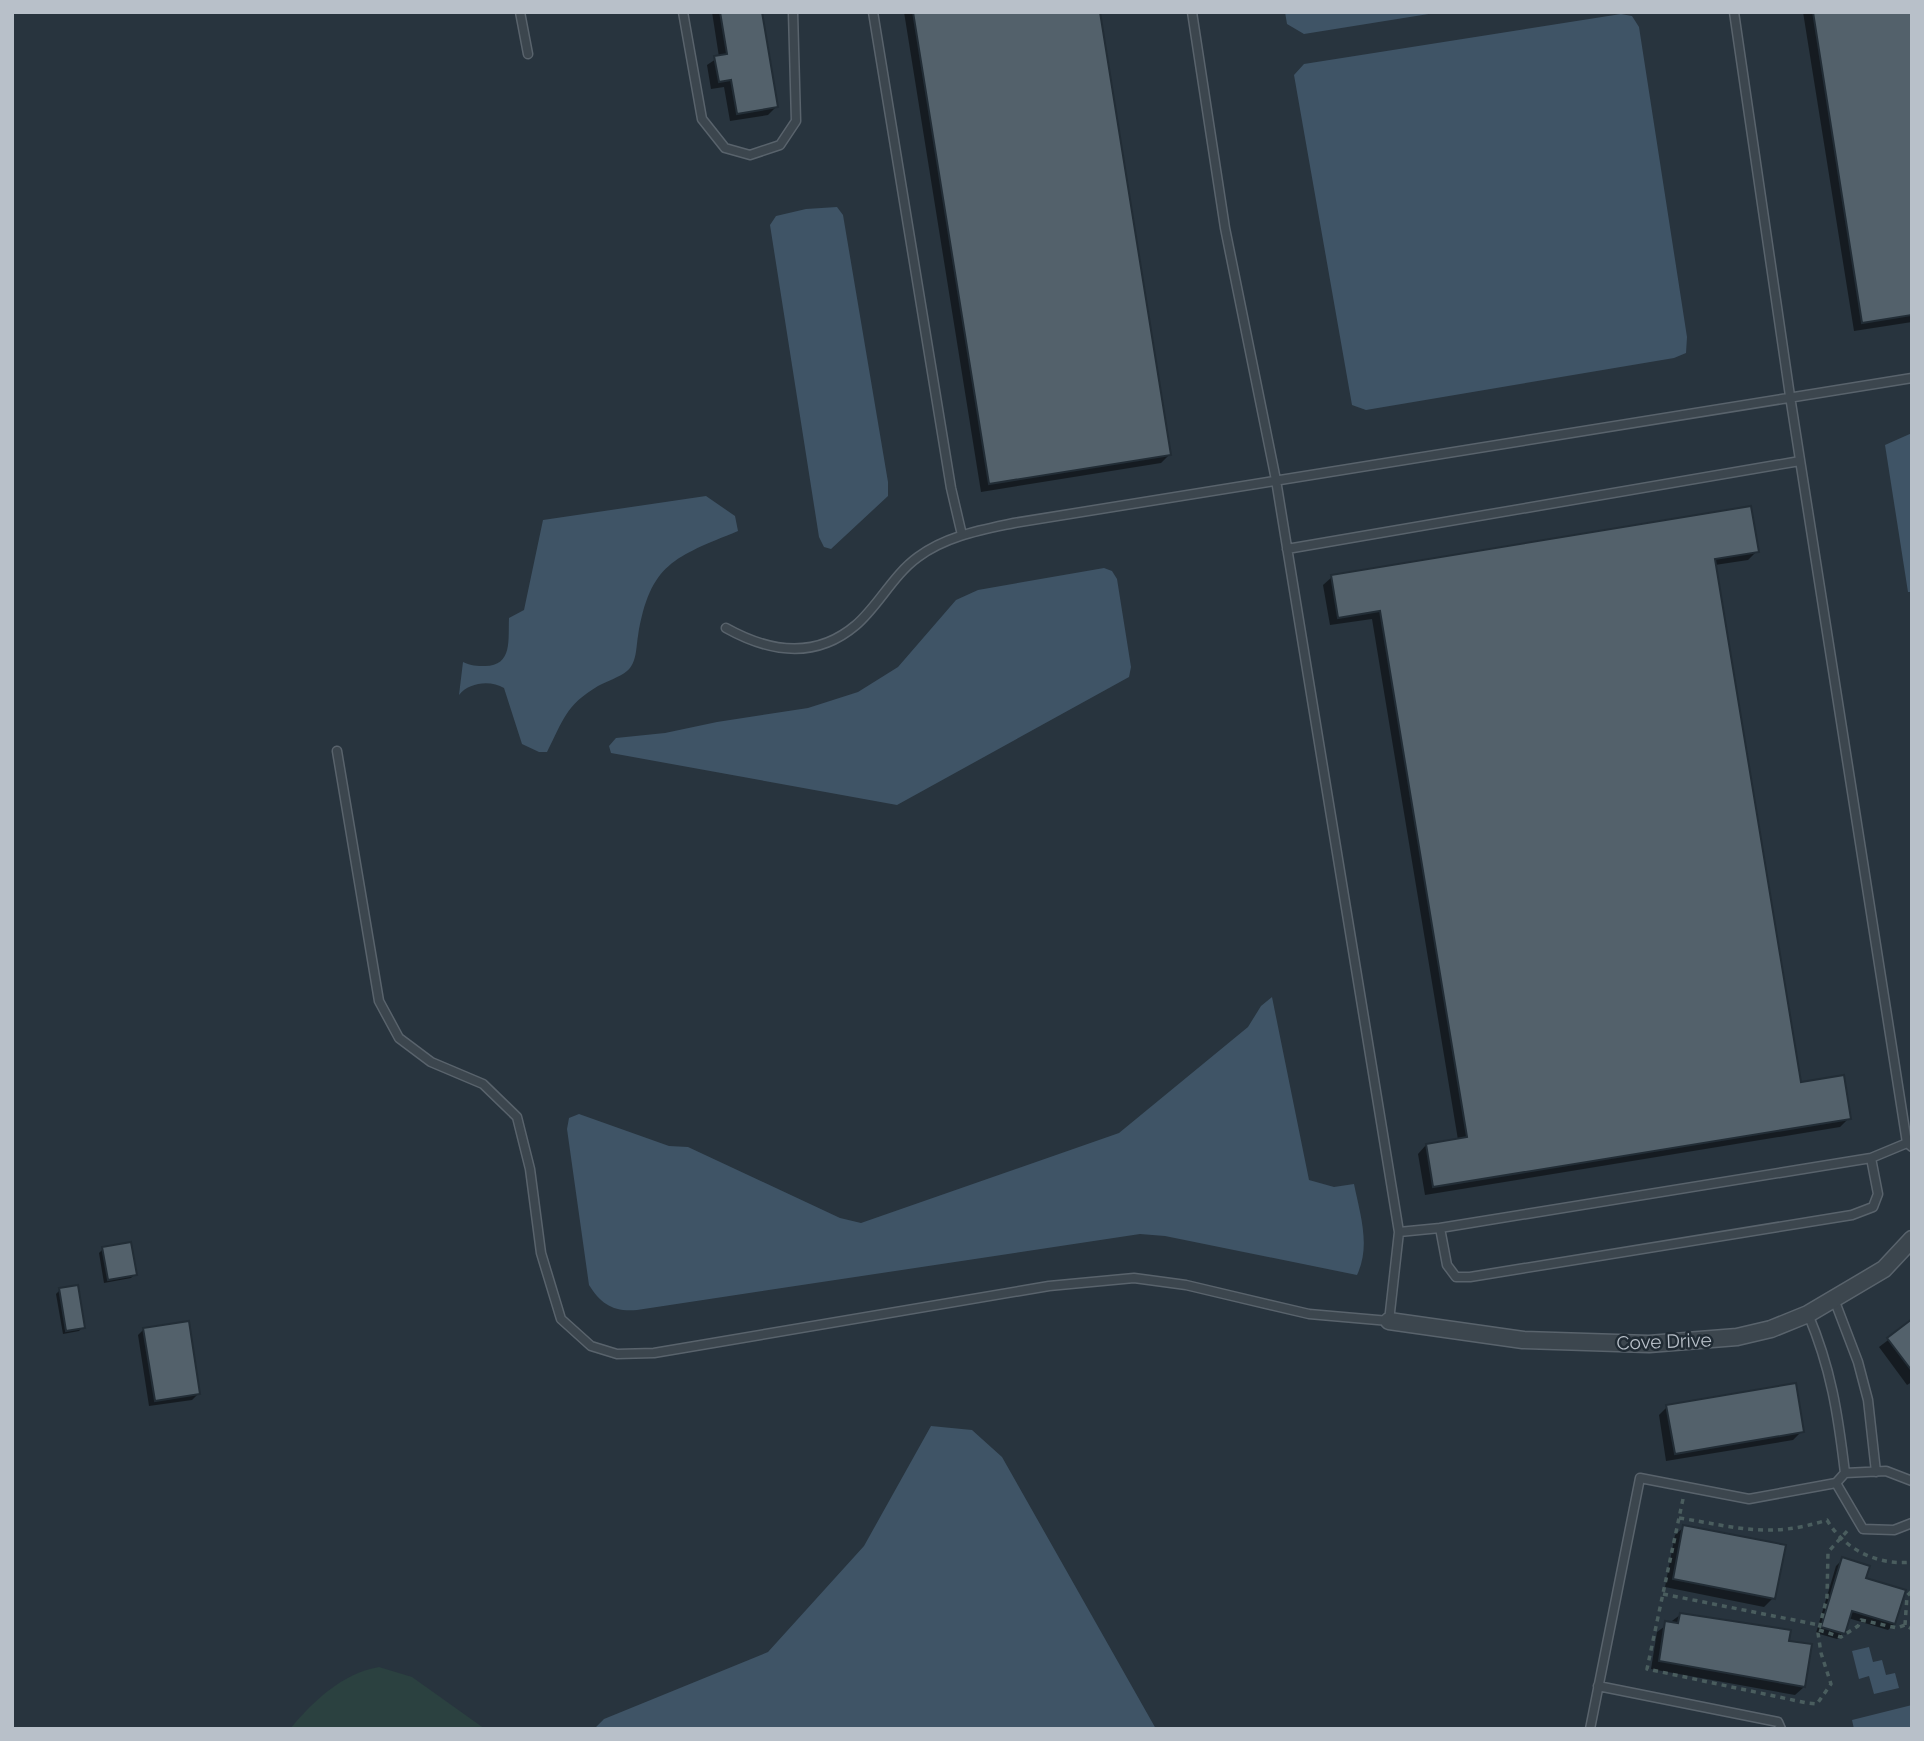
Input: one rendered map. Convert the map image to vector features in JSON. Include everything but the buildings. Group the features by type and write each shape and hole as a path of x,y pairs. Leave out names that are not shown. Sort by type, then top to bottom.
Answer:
{"street":[{"name":"Cove Drive","path":"1389,1321 1523,1340 1649,1344 1737,1337 1771,1329 1808,1314 1884,1269 1912,1239"}],"lane":[{"path":"520,12 528,54"},
{"path":"683,12 702,119 725,148 750,155 780,145 796,121 793,12"},
{"path":"873,12 937,402 962,535"},
{"path":"337,751 379,1001 399,1038 431,1062 483,1084 517,1117 530,1169 541,1253 561,1319 590,1346 617,1354 654,1353 1049,1286 1133,1278 1186,1285 1309,1314 1389,1321 1399,1232 1276,480 1225,228 1192,12"},
{"path":"1399,1232 1440,1228 1871,1158 1910,1145 1800,461 1734,12"},
{"path":"726,628 750,642 774,650 816,646 855,625 918,557 962,535 1014,523 1912,378"},
{"path":"1287,549 1800,461"},
{"path":"1440,1228 1447,1265 1456,1277 1470,1277 1838,1217 1873,1207 1878,1194 1871,1158"},
{"path":"1833,1298 1858,1362 1868,1400 1876,1472"},
{"path":"1808,1314 1826,1356 1836,1398 1845,1473"},
{"path":"1590,1729 1640,1478 1749,1499 1836,1483 1845,1473 1886,1471 1911,1477"},
{"path":"1836,1483 1863,1529 1894,1530 1912,1523"},
{"path":"1598,1686 1778,1722 1781,1729"}],"path":[{"path":"1686,1487 1647,1670 1817,1704 1831,1684 1821,1653 1819,1627 1827,1597 1828,1552 1837,1538 1858,1521"},
{"path":"1679,1518 1766,1532 1788,1531 1826,1520 1837,1538 1865,1555 1886,1562 1912,1562"},
{"path":"1905,1625 1907,1596 1912,1591"},
{"path":"1663,1594 1819,1627 1841,1637 1858,1626 1861,1620 1891,1628 1905,1625 1912,1629"}],"green space":[{"path":"379,1667 412,1677 485,1729 290,1729 309,1708 341,1682 353,1675"}],"water":[{"path":"1285,12 1441,12 1304,34 1287,24"},
{"path":"1621,14 1632,16 1639,27 1687,337 1686,353 1674,358 1366,410 1352,405 1294,75 1304,64"},
{"path":"837,207 843,215 888,482 888,496 831,549 824,547 819,537 770,225 776,216 806,209"},
{"path":"1912,433 1912,592 1908,592 1885,445"},
{"path":"706,496 735,516 738,531 682,556 658,578 643,612 633,664 621,675 578,700 566,714 547,752 539,752 522,744 504,688 493,684 480,684 468,687 459,695 463,662 477,666 494,665 505,656 509,618 524,610 543,520"},
{"path":"1104,568 1112,571 1117,579 1131,667 1129,677 897,805 611,753 609,746 616,738 665,733 808,708 858,692 898,667 956,600 978,590"},
{"path":"1272,997 1309,1180 1334,1187 1354,1184 1364,1241 1357,1275 1165,1236 1140,1234 637,1310 621,1310 608,1305 589,1285 567,1129 569,1118 579,1114 669,1146 688,1147 840,1218 861,1223 1119,1133 1248,1027 1261,1006"},
{"path":"931,1426 972,1430 1002,1457 1156,1729 594,1729 604,1719 768,1652 864,1546"},
{"path":"1869,1647 1873,1662 1882,1660 1886,1675 1895,1673 1899,1688 1874,1694 1869,1676 1859,1679 1852,1651"},
{"path":"1912,1705 1912,1729 1854,1729 1852,1720"}]}
